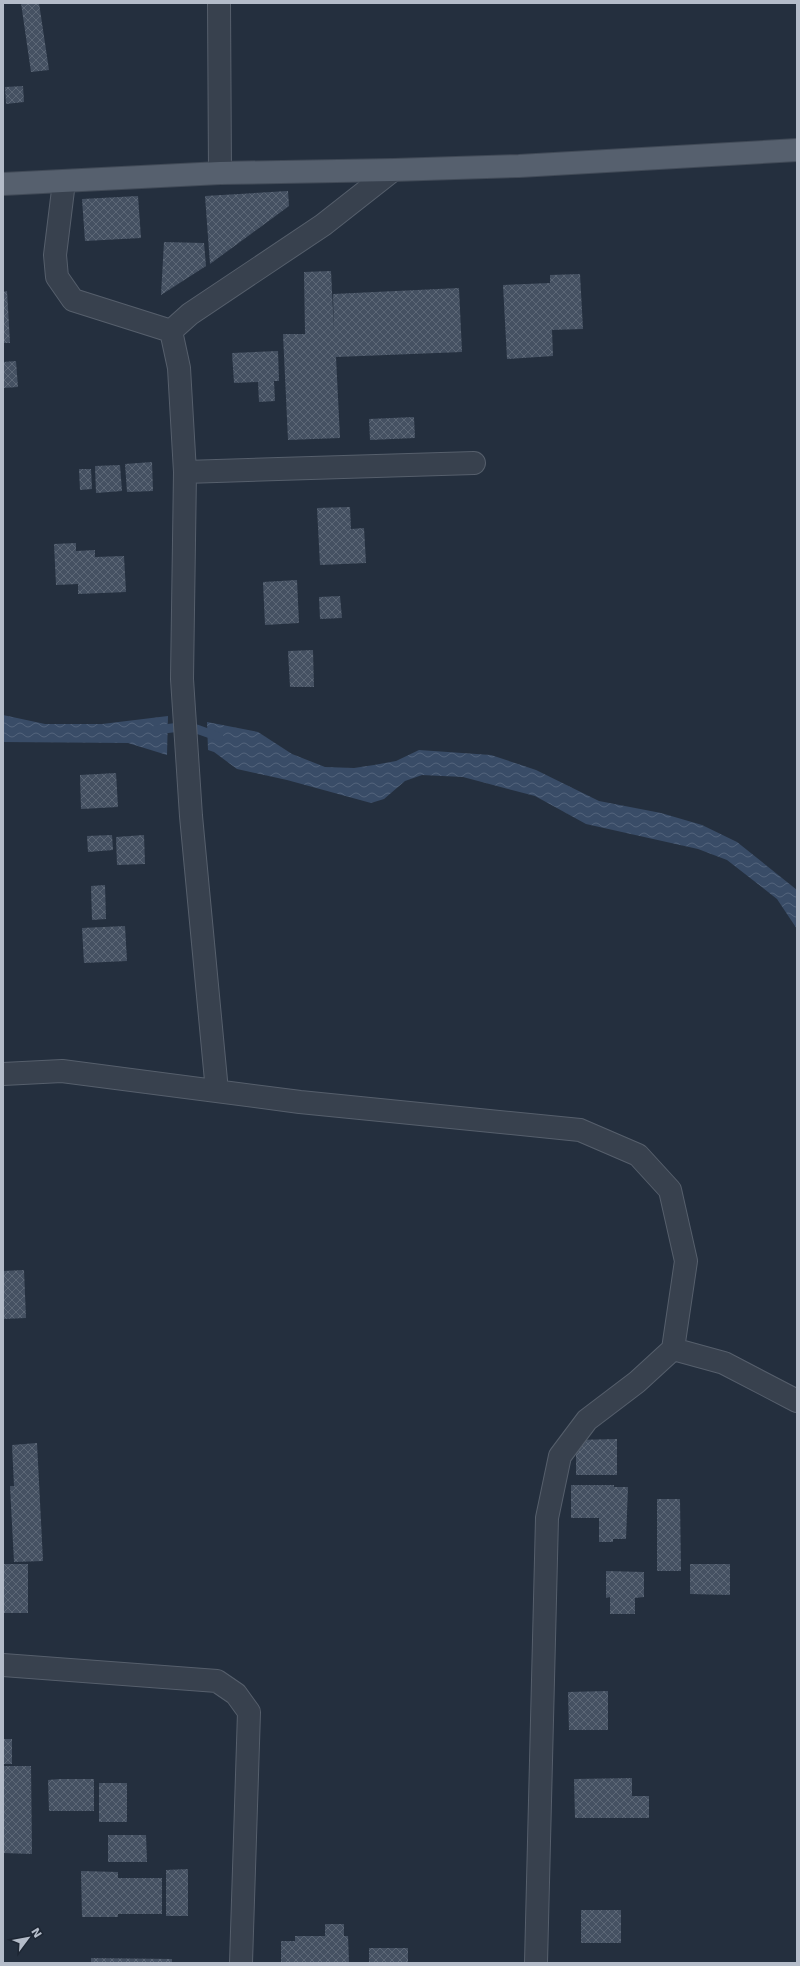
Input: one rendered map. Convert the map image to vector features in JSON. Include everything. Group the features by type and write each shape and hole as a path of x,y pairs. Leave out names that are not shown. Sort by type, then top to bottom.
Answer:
{"main road":[{"path":"3,184 64,182 220,172 393,170 519,166 797,150"}],"street":[{"path":"219,3 220,172"},
{"path":"171,331 190,314 323,225 393,170"},
{"path":"64,182 55,255 57,277 73,300 171,331"},
{"path":"171,331 179,368 185,472 182,679 191,816 217,1091"},
{"path":"185,472 474,463"},
{"path":"3,1074 62,1072 300,1102 580,1130 638,1155 670,1190 686,1261 673,1350 637,1382 587,1420 560,1456 547,1518 536,1963"},
{"path":"673,1350 724,1363 797,1401"},
{"path":"3,1665 217,1681 236,1694 249,1712 242,1963"}],"water":[{"path":"3,715 45,724 102,724 168,716 167,755 128,743 3,742"},
{"path":"207,722 258,732 292,754 325,767 354,768 374,765 396,761 419,750 491,755 536,770 599,801 661,813 702,825 737,842 797,890 797,929 777,899 727,860 698,849 586,824 535,796 463,777 422,775 405,781 384,799 371,803 287,780 237,769 214,752 208,750"}],"building":[{"path":"21,3 39,3 49,70 31,72"},
{"path":"23,86 24,102 6,104 5,87"},
{"path":"288,191 289,206 210,264 205,196"},
{"path":"138,196 141,238 85,241 82,199"},
{"path":"164,242 204,243 206,266 161,295"},
{"path":"331,271 334,332 333,294 459,288 462,352 336,357 340,438 288,440 283,334 305,334 304,272"},
{"path":"580,274 583,329 552,330 553,356 507,359 503,285 550,283 550,275"},
{"path":"7,291 10,343 3,343 3,292"},
{"path":"278,351 279,381 274,381 275,401 259,402 258,382 234,383 232,353"},
{"path":"16,361 18,387 3,388 3,362"},
{"path":"414,417 415,438 370,440 369,419"},
{"path":"152,462 153,491 127,492 125,464"},
{"path":"120,465 122,491 96,493 95,466"},
{"path":"79,469 91,469 92,489 80,490"},
{"path":"350,507 351,529 364,528 366,563 320,565 317,508"},
{"path":"76,543 76,551 95,550 95,557 124,556 126,592 78,594 78,584 56,585 54,544"},
{"path":"297,580 299,623 265,625 263,582"},
{"path":"340,596 342,618 320,619 319,597"},
{"path":"313,650 314,687 290,687 288,651"},
{"path":"116,773 118,807 81,809 80,775"},
{"path":"112,835 113,850 88,852 87,836"},
{"path":"144,835 145,864 117,865 116,837"},
{"path":"105,885 106,919 92,920 91,886"},
{"path":"125,926 127,961 84,963 82,928"},
{"path":"24,1270 26,1318 3,1319 3,1271"},
{"path":"617,1439 617,1475 576,1475 576,1440"},
{"path":"37,1443 43,1561 14,1562 10,1486 14,1486 12,1445"},
{"path":"571,1485 614,1485 614,1487 628,1487 626,1539 613,1539 613,1542 599,1542 599,1518 571,1518"},
{"path":"657,1499 680,1499 681,1571 657,1571"},
{"path":"3,1564 28,1564 28,1613 4,1613"},
{"path":"690,1564 730,1564 730,1595 690,1594"},
{"path":"606,1571 644,1572 644,1597 635,1598 635,1614 610,1614 610,1597 606,1598"},
{"path":"608,1691 608,1730 569,1730 568,1692"},
{"path":"3,1739 12,1739 12,1764 3,1764"},
{"path":"3,1766 31,1766 32,1854 3,1853"},
{"path":"632,1778 632,1796 649,1796 649,1818 575,1818 574,1779"},
{"path":"94,1779 94,1811 49,1811 48,1780"},
{"path":"99,1783 127,1783 127,1822 99,1822"},
{"path":"108,1835 146,1835 147,1862 108,1862"},
{"path":"188,1869 188,1916 166,1916 166,1870"},
{"path":"81,1871 118,1872 118,1878 162,1878 162,1914 118,1914 118,1917 82,1917"},
{"path":"581,1910 621,1910 621,1943 581,1943"},
{"path":"325,1924 344,1924 344,1936 348,1936 349,1963 281,1963 281,1941 295,1941 295,1936 325,1936"},
{"path":"369,1948 408,1948 408,1963 369,1963"},
{"path":"91,1958 172,1959 172,1963 91,1963"}],"waterway":[{"path":"156,730 188,726 219,737"}]}
